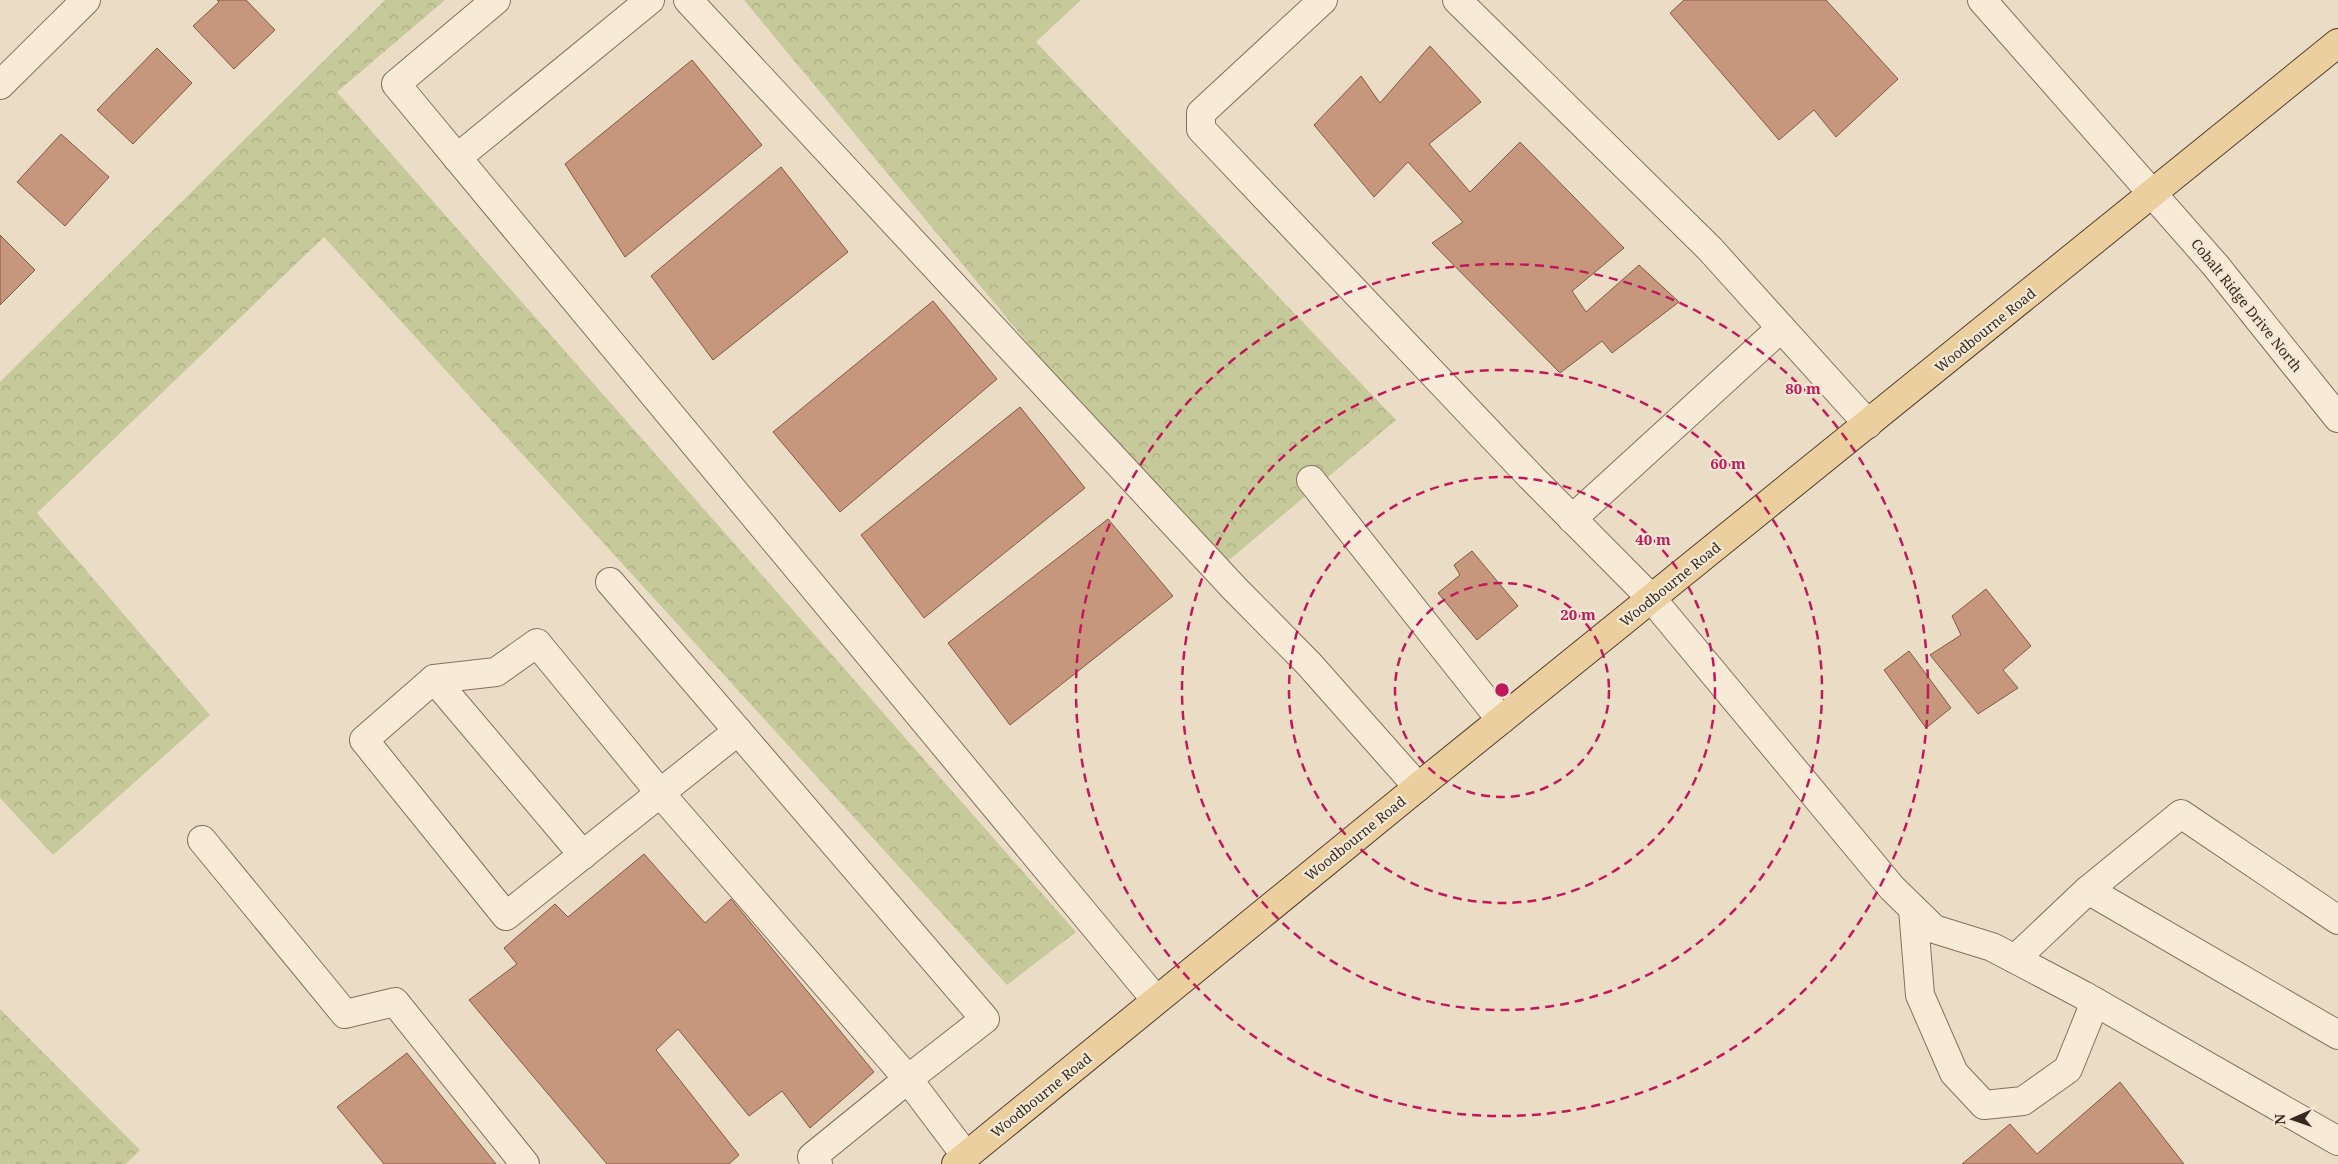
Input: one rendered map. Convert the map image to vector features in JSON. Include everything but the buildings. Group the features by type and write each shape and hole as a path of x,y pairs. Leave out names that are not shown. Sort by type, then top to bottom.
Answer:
{"main road":[{"name":"Woodbourne Road","path":"961,1160 1418,787 2154,194 2338,43"}],"street":[{"path":"0,85 86,0"},
{"path":"496,0 396,84 1156,1000"},
{"path":"457,158 650,0"},
{"path":"688,0 1234,588 1309,664 1418,787"},
{"path":"1324,0 1201,113 1201,129 1572,519 1652,599 1892,888 1934,929 1992,947 2015,959 2095,1002 2338,1141"},
{"path":"1457,0 1710,249 1868,424"},
{"name":"Cobalt Ridge Drive North","path":"1982,0 2216,266 2338,418"},
{"path":"1572,519 1781,328"},
{"path":"1311,480 1501,720"},
{"path":"610,582 985,1019 812,1156 818,1164"},
{"path":"738,731 660,793 583,855 506,916 364,740 434,679 496,672 537,643 660,793 908,1079 961,1160"},
{"path":"434,679 583,855"},
{"path":"2015,959 2088,890 2181,814 2338,920"},
{"path":"202,840 345,1014 395,1002 525,1164"},
{"path":"2088,890 2338,1035"},
{"path":"1913,909 1920,995 1954,1073 1984,1105 2023,1102 2068,1069 2095,1002"}],"green space":[{"path":"385,0 445,0 337,92 1076,932 1007,985 324,237 37,513 210,715 53,855 0,798 0,382"},
{"path":"744,0 1081,0 1036,42 1396,420 1216,571"},
{"path":"0,1009 140,1150 126,1164 0,1164"}]}
